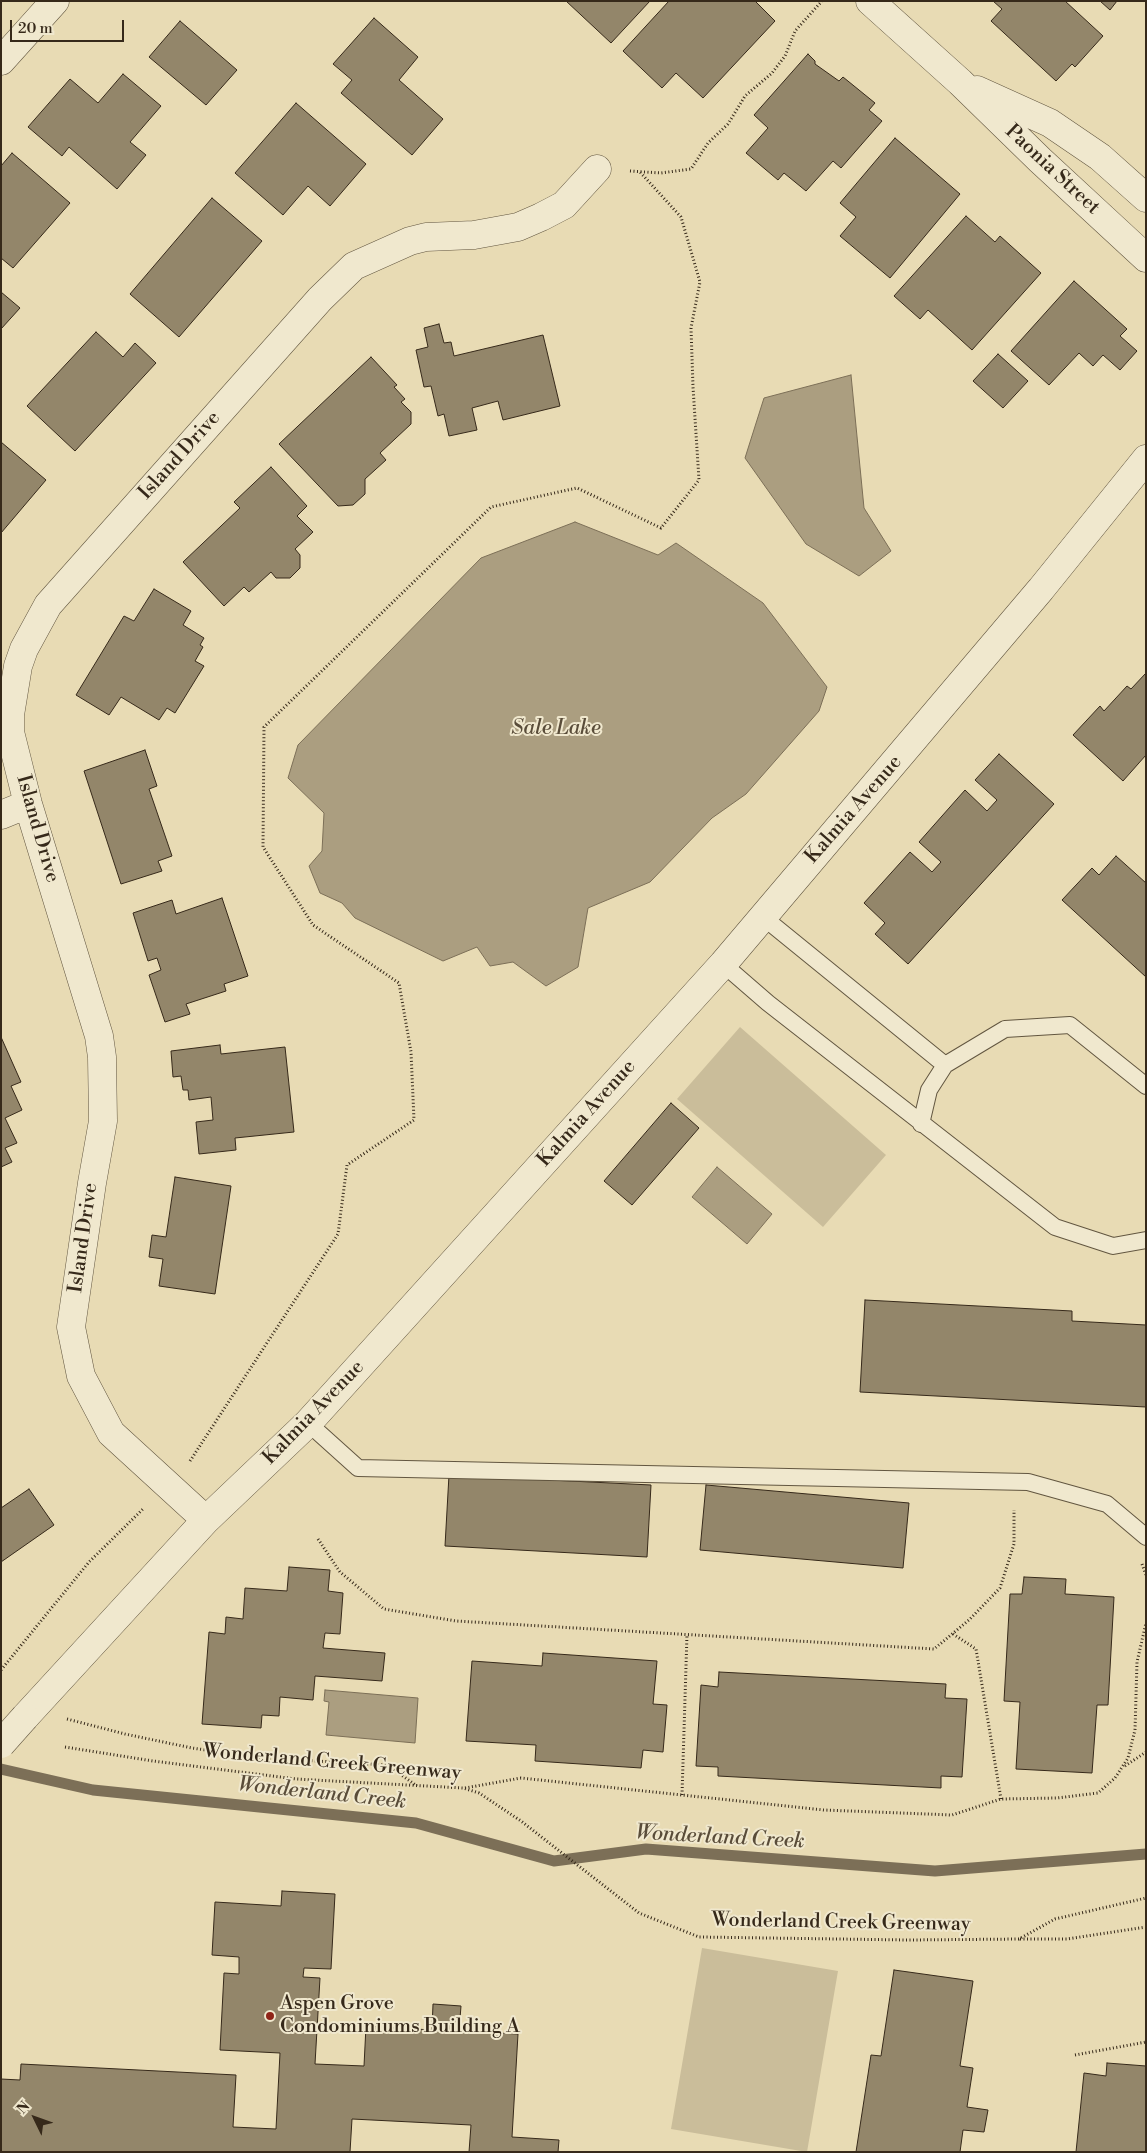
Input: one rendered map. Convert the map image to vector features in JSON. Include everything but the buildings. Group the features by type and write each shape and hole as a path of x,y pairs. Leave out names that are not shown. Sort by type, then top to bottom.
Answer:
{"street":[{"path":"1,61 55,1"},
{"name":"Paonia Street","path":"870,1 960,82 1040,160 1146,258"},
{"name":"Paonia Street","path":"960,82 1050,123 1100,158 1146,198"},
{"name":"Island Drive","path":"206,1520 111,1433 81,1376 71,1327 103,1121 102,1057 99,1036 28,804 10,732 10,715 18,666 24,649 48,605 278,345 320,299 354,266 410,240 426,237 474,236 518,227 542,218 564,205 596,169"},
{"name":"Kalmia Avenue","path":"1,1744 206,1520 308,1423 723,964 1041,589 1146,459"},
{"path":"1,815 28,804"}],"lane":[{"path":"763,917 945,1065"},
{"path":"723,964 768,1003 1055,1227 1113,1246 1146,1240"},
{"path":"921,1124 929,1090 945,1065 1005,1029 1070,1025 1146,1086"},
{"path":"308,1423 358,1468 1028,1482 1107,1504 1146,1537"}],"path":[{"path":"596,169 662,173 691,169 708,143 728,124 745,96 772,73 785,56 795,31 822,1"},
{"path":"1,1670 89,1562 140,1510 172,1489 338,1234 347,1165 414,1120 411,1052 399,983 313,925 263,847 264,727 491,507 576,488 661,528 699,480 691,328 700,282 681,217 640,172"},
{"path":"318,1539 340,1572 384,1609 456,1621 817,1641 885,1648 934,1649 969,1620 1000,1588 1014,1544 1014,1510 1022,1510"},
{"path":"1141,1561 1146,1575"},
{"path":"463,1788 521,1778 824,1810 952,1815 1001,1799 1058,1798 1098,1793 1115,1778 1128,1758 1135,1730 1137,1662 1146,1623"},
{"path":"682,1795 687,1634"},
{"path":"952,1634 976,1649 1001,1799"},
{"path":"73,1722 192,1748 262,1758 387,1765 418,1786"},
{"name":"Wonderland Creek Greenway","path":"65,1746 153,1761 296,1779 463,1788 478,1793 520,1821 639,1912 699,1937 908,1940 1019,1939 1055,1919 1146,1898"},
{"path":"1122,1768 1146,1752"},
{"path":"1019,1939 1067,1939 1146,1927"},
{"path":"1075,2055 1146,2042"}],"shaded area":[{"path":"740,1027 886,1155 823,1227 677,1099"},
{"path":"702,1948 838,1971 807,2152 671,2129"}],"water":[{"path":"851,375 864,508 891,551 859,576 806,544 745,458 764,398"},
{"name":"Sale Lake","path":"575,522 658,555 676,543 763,603 827,687 819,711 746,794 712,818 650,882 588,908 578,967 546,986 513,962 490,966 477,947 443,961 355,918 342,903 320,893 309,866 322,851 324,813 288,778 298,745 481,558"},
{"path":"717,1167 772,1214 747,1244 692,1197"},
{"path":"325,1690 418,1698 415,1743 326,1735 329,1702 324,1701"}],"waterway":[{"name":"Wonderland Creek","path":"1,1769 93,1790 416,1823 554,1861 646,1849 935,1871 1146,1854"}],"place":[{"name":"Aspen Grove Condominiums Building A","path":"270,2016"}]}
